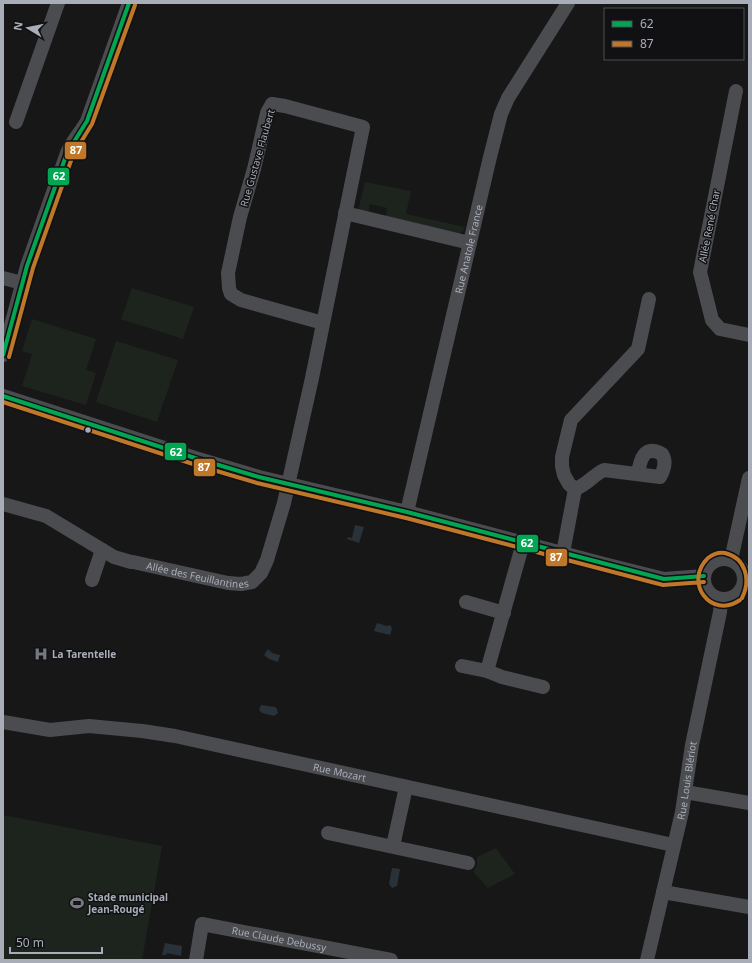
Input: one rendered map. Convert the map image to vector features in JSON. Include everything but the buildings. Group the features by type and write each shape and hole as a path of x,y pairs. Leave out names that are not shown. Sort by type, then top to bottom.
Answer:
{"street":[{"path":"16,122 58,3"},
{"path":"3,355 26,266 67,153 72,142 87,121 129,3"},
{"name":"Rue Anatole France","path":"407,512 501,114 508,98 568,3"},
{"name":"Allée René Char","path":"736,91 700,272 712,320 720,329 749,335"},
{"name":"Rue Gustave Flaubert","path":"290,484 323,323 345,213 363,127 285,106 272,104 267,112 254,169 240,217 228,273 229,288 232,294 241,300 323,323"},
{"path":"345,213 470,243"},
{"path":"3,278 22,283"},
{"path":"575,489 569,484 564,475 562,466 562,457 571,420 638,349 649,299"},
{"path":"3,396 259,477 407,512 664,579 704,576"},
{"path":"575,489 582,487 599,472 604,470 638,474"},
{"path":"730,560 749,478"},
{"name":"Allée des Feuillantines","path":"3,504 46,516 114,557 228,583 241,584 252,582 261,573 267,560 290,484"},
{"path":"563,553 575,489"},
{"path":"487,672 523,543"},
{"path":"92,580 102,550"},
{"path":"722,559 730,560 738,564 747,583 742,589 743,597 721,600 711,595 705,587 704,576 707,568 714,562 722,559"},
{"name":"Rue Louis Blériot","path":"648,960 686,792 692,746 720,612 721,600"},
{"path":"466,602 504,613"},
{"path":"462,666 543,687"},
{"name":"Rue Mozart","path":"3,722 50,730 89,726 175,736 673,845"},
{"path":"393,846 406,787"},
{"path":"686,792 749,803"},
{"path":"328,833 468,863"},
{"path":"663,892 749,907"},
{"name":"Rue Claude Debussy","path":"196,960 202,924 390,960"}],"shaded area":[{"path":"365,182 411,191 406,214 465,227 463,232 454,235 385,218 387,208 370,204 368,213 358,211"},
{"path":"132,288 194,307 183,339 121,319"},
{"path":"32,319 96,339 86,370 96,373 86,405 22,386 32,354 22,351"},
{"path":"116,341 178,360 157,422 96,402"},
{"path":"355,525 364,527 359,543 347,539 348,537 352,538"},
{"path":"377,623 391,626 392,629 390,635 374,631"},
{"path":"268,649 272,653 280,655 278,662 269,659 264,655"},
{"path":"261,705 275,707 278,713 274,716 262,713 259,710"},
{"name":"Stade municipal Jean-Rougé","path":"3,815 162,846 142,960 3,960"},
{"path":"496,848 515,874 488,888 473,872 477,866 477,857"},
{"path":"392,868 400,869 397,886 392,888 389,884"},
{"path":"165,943 182,946 181,956 167,953 166,955 162,955"}],"transit line":[{"name":"62","path":"3,355 27,266 67,153 87,121 129,3"},
{"name":"87","path":"9,357 33,268 73,155 92,124 135,5"},
{"name":"62","path":"3,396 259,477 407,512 664,579 704,576"},
{"name":"87","path":"3,402 193,464 257,483 406,518 663,585 704,582"},
{"name":"87","path":"740,600 729,605 719,605 711,602 704,596 699,587 698,578 701,568 708,558 712,555 725,553 738,560 745,571 746,577 745,591 742,598"}],"place":[{"name":"La Tarentelle","path":"41,654"},
{"name":"Stade municipal Jean-Rougé","path":"77,903"}]}
